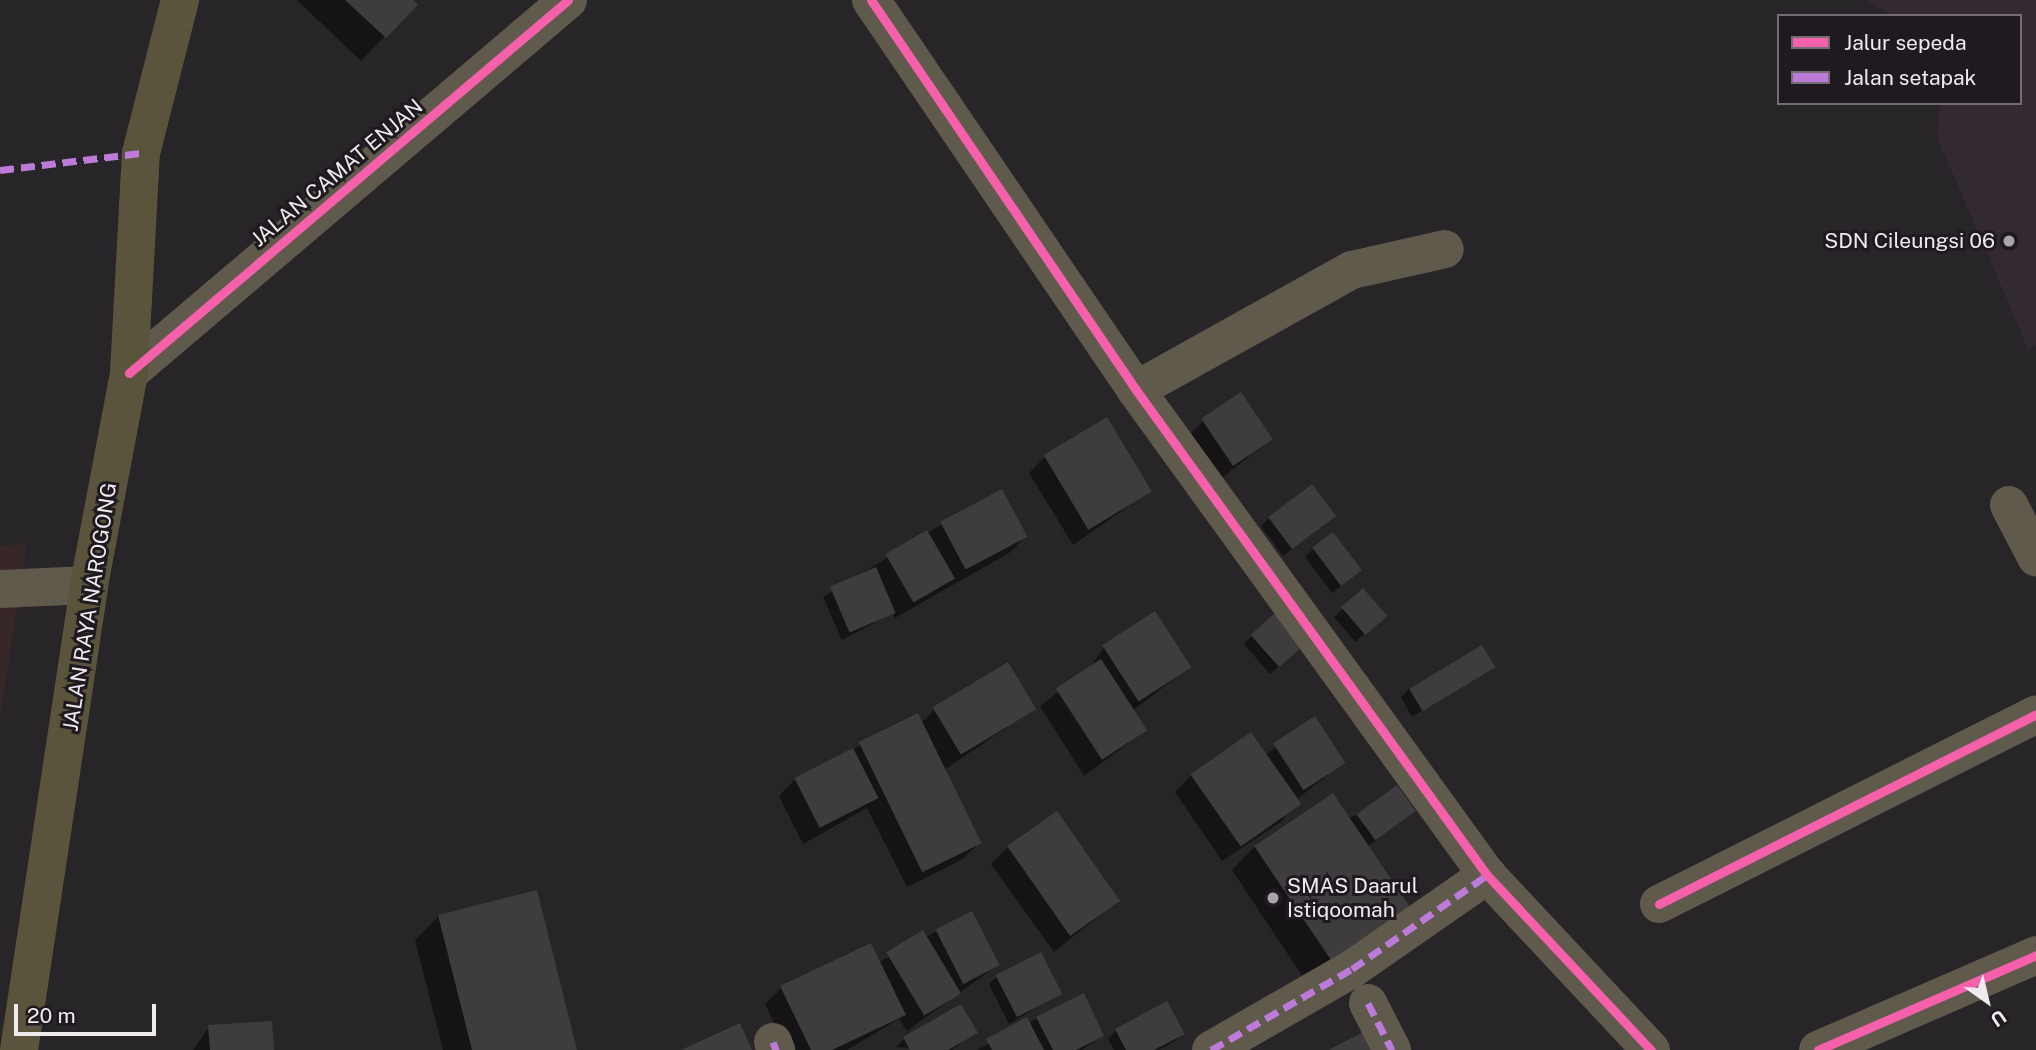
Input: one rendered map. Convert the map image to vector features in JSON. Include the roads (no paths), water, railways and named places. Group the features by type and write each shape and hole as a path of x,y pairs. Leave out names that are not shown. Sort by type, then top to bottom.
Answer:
{"main road":[{"name":"JALAN RAYA NAROGONG","path":"19,1050 89,585 129,373 141,153 180,0"}],"street":[{"name":"JALAN CAMAT ENJAN","path":"129,373 568,0"},
{"path":"871,0 1136,390 1487,875 1651,1050"},
{"path":"1136,390 1352,270 1445,248"},
{"path":"2009,505 2036,557"},
{"path":"0,589 89,585"},
{"path":"1659,904 2036,714"},
{"path":"1212,1050 1352,969 1487,875"},
{"path":"1818,1050 2036,955"},
{"path":"1368,1003 1392,1050"}],"place":[{"name":"SDN Cileungsi 06","path":"2009,241"},
{"name":"SMAS Daarul Istiqoomah","path":"1273,898"}]}
